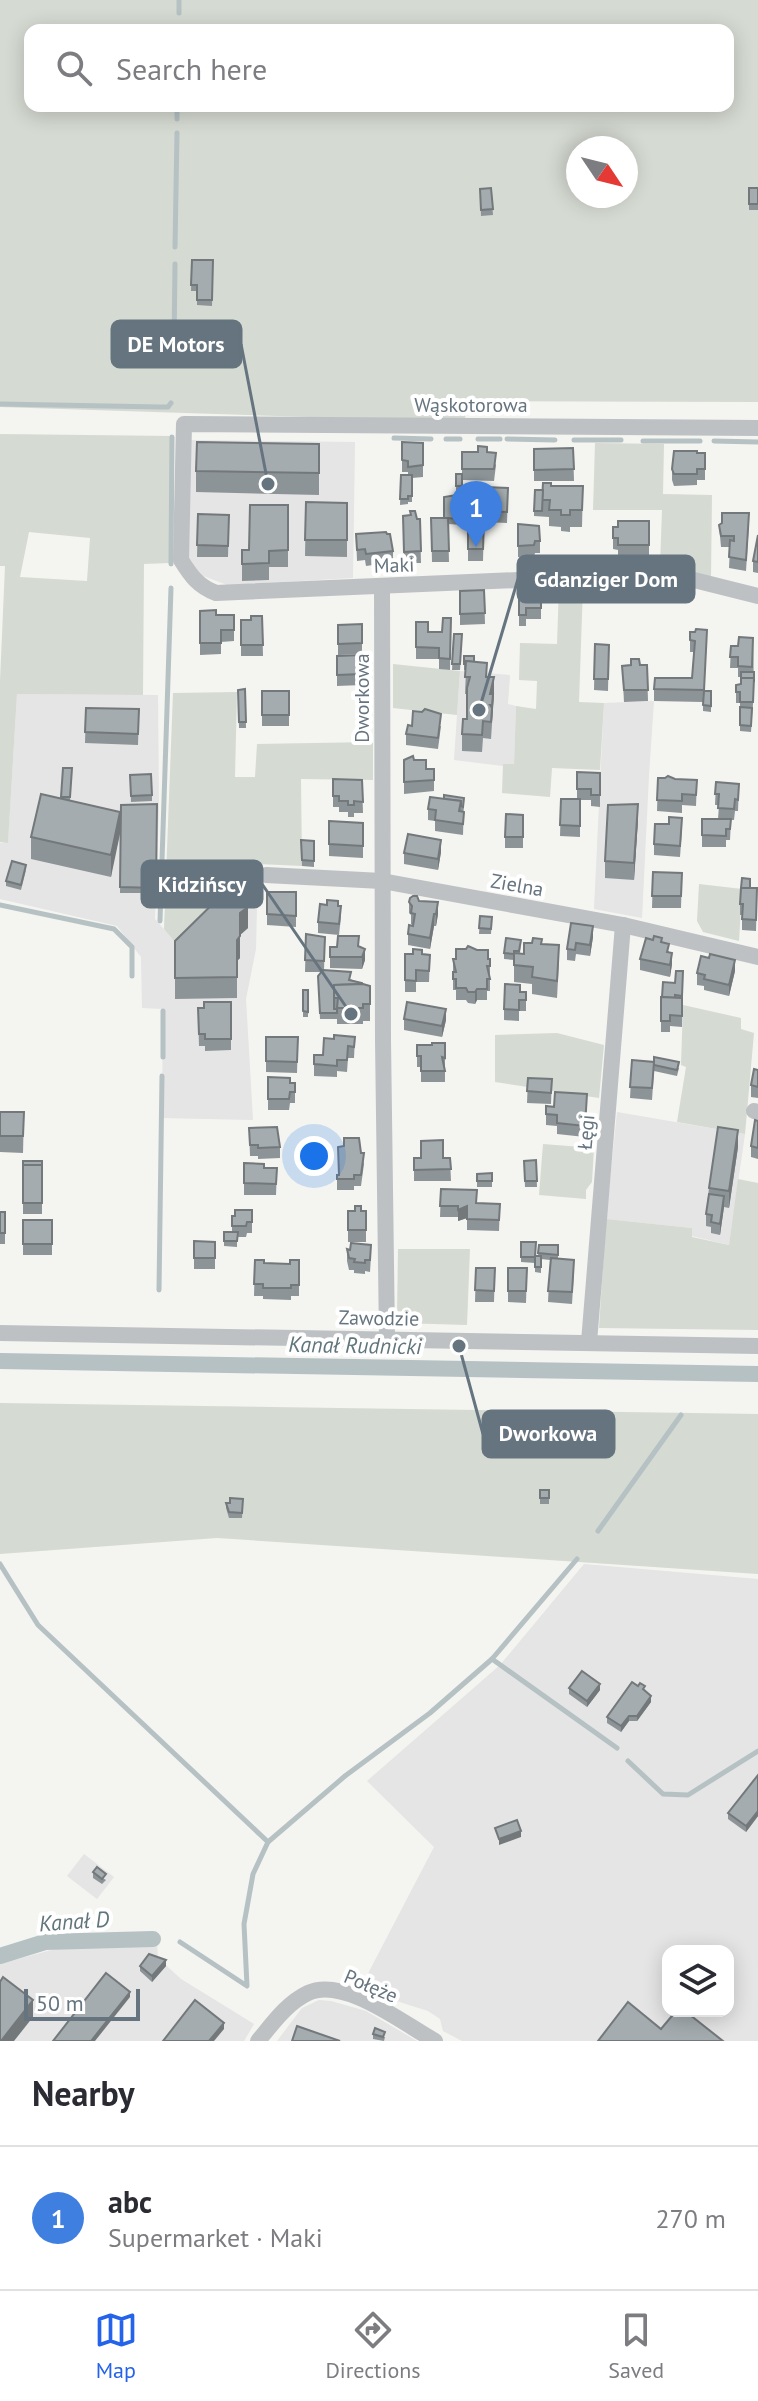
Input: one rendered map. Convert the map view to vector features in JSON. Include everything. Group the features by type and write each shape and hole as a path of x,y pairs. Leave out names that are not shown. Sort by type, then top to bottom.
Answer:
{"street":[{"name":"Wąskotorowa","path":"184,424 758,428"},
{"name":"Maki","path":"184,424 181,560 202,588 216,593 657,574 674,575 758,596"},
{"name":"Dworkowa","path":"382,586 387,1338"},
{"name":"Zielna","path":"266,875 382,881 623,925 758,957"},
{"name":"Łęgi","path":"589,1342 623,925"},
{"name":"Zawodzie","path":"0,1333 758,1346"},
{"name":"Połęże","path":"258,2041 285,2008 309,1993 332,1989 358,1997 435,2041"}],"shaded area":[{"path":"0,0 758,0 758,402 463,401 466,422 0,407"},
{"path":"0,434 171,436 169,563 144,564 143,695 17,694 8,843 0,842 0,681 5,566 0,566","holes":["29,532 90,538 87,581 20,577"]},
{"path":"190,440 355,442 353,578 227,585 198,574 186,559"},
{"path":"595,443 664,444 663,494 712,495 711,577 660,566 662,510 593,510"},
{"path":"583,586 579,702 604,703 600,770 552,768 550,797 502,793 503,764 514,764 516,706 536,709 537,681 519,680 520,643 557,644 559,587"},
{"path":"393,664 460,671 457,715 393,708"},
{"path":"460,671 510,675 508,704 516,706 514,765 454,760"},
{"path":"237,692 235,777 255,777 257,744 373,742 373,780 301,779 302,866 259,864 257,904 235,904 185,954 164,929 173,693"},
{"path":"17,694 158,695 159,808 155,919 185,953 235,904 257,904 256,949 246,999 253,1120 162,1118 163,1009 142,1008 141,957 117,926 0,899 0,843 8,842"},
{"path":"654,701 642,918 594,909 604,703"},
{"path":"699,884 742,889 739,941 703,932 697,921"},
{"path":"683,1005 741,1018 741,1029 754,1033 745,1134 677,1122 686,1067 681,1065"},
{"path":"557,1033 604,1045 599,1098 495,1082 495,1035"},
{"path":"617,1112 745,1134 729,1245 692,1236 692,1228 606,1219"},
{"path":"543,1144 594,1148 592,1182 586,1190 586,1199 539,1195"},
{"path":"738,1179 758,1183 758,1330 599,1328 606,1219 692,1228 692,1237 729,1245"},
{"path":"398,1249 470,1249 467,1325 401,1323 397,1316"},
{"path":"0,1403 758,1414 758,1574 217,1538 0,1554"},
{"path":"584,1564 758,1579 758,2041 462,2041 443,2031 440,2019 428,2011 384,1997 362,1985 434,1847 367,1781 500,1665"},
{"path":"84,1854 114,1877 97,1899 67,1876"},
{"path":"157,1943 158,1958 181,1979 254,2024 244,2041 0,2041 0,1964 66,1946"},
{"path":"319,2000 366,2011 417,2041 277,2041 302,2008"}],"building":[{"path":"491,188 493,209 481,210 480,189"},
{"path":"749,188 758,188 758,204 749,204"},
{"path":"192,260 213,260 212,300 197,300 197,285 191,285"},
{"path":"197,442 319,444 319,473 196,471"},
{"path":"402,442 423,443 423,465 408,467 408,461 402,460"},
{"path":"478,446 496,453 494,469 462,469 462,452 478,452"},
{"path":"573,448 574,469 534,470 534,449"},
{"path":"674,451 705,453 705,469 697,469 697,474 674,474"},
{"path":"456,474 462,474 462,486 456,486"},
{"path":"401,475 412,475 412,496 408,499 400,499"},
{"path":"543,483 583,486 582,510 570,510 570,515 561,515 561,510 549,510 550,500 542,500"},
{"path":"484,487 508,488 507,512 483,511"},
{"path":"535,490 543,490 542,511 534,511"},
{"path":"463,494 463,519 444,518 444,497"},
{"path":"306,502 347,503 347,540 305,540"},
{"path":"250,505 288,505 288,550 269,551 269,563 242,564 242,550 249,550"},
{"path":"410,511 415,511 417,519 420,519 421,551 404,552 403,516 411,515"},
{"path":"722,513 749,513 746,560 729,557 730,540 734,541 734,536 721,536 719,525 722,523"},
{"path":"198,514 229,515 228,546 197,545"},
{"path":"431,518 448,518 449,551 432,551"},
{"path":"468,521 484,522 483,549 468,549"},
{"path":"618,521 649,521 649,545 618,545 618,538 613,538 613,527 618,527"},
{"path":"518,524 539,526 540,541 535,541 534,545 518,546"},
{"path":"356,534 390,534 393,551 366,554 365,549 357,550"},
{"path":"758,535 758,562 753,561"},
{"path":"519,587 541,587 541,608 526,608 526,615 519,615"},
{"path":"484,590 485,613 460,614 460,591"},
{"path":"216,610 216,615 234,615 234,630 221,630 221,643 200,643 200,611"},
{"path":"251,616 262,616 263,645 241,645 241,620 251,620"},
{"path":"443,618 451,618 450,659 439,658 439,648 416,647 416,622 428,622 428,632 442,632"},
{"path":"362,624 362,643 338,644 338,625"},
{"path":"707,630 704,690 654,689 655,678 692,678 695,641 690,640 690,632"},
{"path":"454,634 462,634 460,664 452,664"},
{"path":"739,637 753,638 752,667 738,666 738,657 730,657 731,646 738,646"},
{"path":"595,644 609,645 608,679 594,679"},
{"path":"362,655 362,674 337,675 337,656"},
{"path":"464,656 474,656 474,662 466,661 464,664"},
{"path":"631,659 639,659 640,665 647,665 648,690 624,690 622,666 631,665"},
{"path":"466,661 487,663 486,677 494,677 490,694 493,694 491,722 483,721 482,735 462,734 463,719 467,719 470,677 465,677"},
{"path":"741,672 754,672 754,678 741,678"},
{"path":"741,678 754,678 753,702 740,702 736,685 741,684"},
{"path":"245,689 246,722 239,722 238,690"},
{"path":"262,691 289,691 289,715 262,715"},
{"path":"704,691 711,691 711,706 703,705"},
{"path":"740,707 752,708 751,726 740,725"},
{"path":"86,708 139,709 138,734 85,732"},
{"path":"425,709 441,714 438,738 406,734 408,725 412,726 413,711 422,712"},
{"path":"413,756 414,760 426,760 426,769 434,769 434,780 404,782 404,760"},
{"path":"63,768 72,768 70,797 61,797"},
{"path":"577,772 600,773 600,795 591,795 591,789 577,789"},
{"path":"151,774 152,795 131,796 130,775"},
{"path":"668,776 697,780 696,795 682,794 682,801 657,800 658,778"},
{"path":"333,779 362,780 363,802 354,801 354,805 348,805 348,801 339,801 339,796 333,796"},
{"path":"716,782 739,784 734,809 718,808"},
{"path":"41,794 120,812 111,855 31,837"},
{"path":"444,795 464,798 463,807 461,801 444,799"},
{"path":"430,797 461,801 459,811 464,812 463,824 435,820 436,810 428,809"},
{"path":"561,799 580,799 580,826 560,825"},
{"path":"157,804 156,888 120,887 121,805"},
{"path":"638,804 634,863 605,861 608,805"},
{"path":"506,814 523,815 523,837 505,837"},
{"path":"669,817 682,818 680,846 654,844 655,824 669,824"},
{"path":"702,819 731,819 730,829 726,829 726,836 702,835"},
{"path":"329,821 363,823 363,846 329,844"},
{"path":"408,834 441,840 438,859 404,853"},
{"path":"301,840 314,841 314,861 302,860"},
{"path":"12,861 26,865 21,885 6,881"},
{"path":"653,872 682,873 681,896 652,896"},
{"path":"742,878 750,879 750,888 741,888"},
{"path":"235,882 248,882 248,907 240,913 237,977 175,978 175,941"},
{"path":"741,888 757,888 756,920 742,919"},
{"path":"267,892 296,892 296,916 267,914"},
{"path":"417,896 419,901 438,902 430,938 408,934 415,914 411,913 409,902"},
{"path":"327,900 338,901 338,906 341,906 339,924 318,922 320,904 327,905"},
{"path":"480,916 492,917 491,929 479,928"},
{"path":"571,923 593,926 590,945 576,943 575,950 567,949"},
{"path":"306,934 325,937 324,961 305,960"},
{"path":"338,936 359,936 358,946 365,949 362,957 330,957 330,947 337,947"},
{"path":"654,936 669,944 667,952 672,953 670,965 640,959 646,938 653,940"},
{"path":"506,938 521,940 519,951 504,953"},
{"path":"533,938 542,939 541,944 559,945 557,981 532,977 533,967 514,965 514,953 524,954 524,943 532,943"},
{"path":"468,946 488,950 490,979 487,979 487,989 468,992 466,988 456,988 453,959 456,959 456,949 466,949"},
{"path":"413,949 430,955 429,971 416,970 416,981 405,980 405,954 413,954"},
{"path":"710,954 735,960 729,985 704,979 705,975 697,973 701,956 709,958"},
{"path":"323,970 351,972 349,980 362,983 334,985 334,1009 337,1013 320,1013 318,976"},
{"path":"676,971 683,971 682,996 662,997 663,982 675,983"},
{"path":"505,984 520,985 520,992 526,992 526,1000 519,1000 519,1010 504,1009"},
{"path":"334,985 370,986 370,1004 363,1004 363,1008 337,1008"},
{"path":"303,990 308,990 308,1012 303,1011"},
{"path":"661,997 682,998 682,1016 670,1015 670,1021 661,1021"},
{"path":"204,1002 231,1002 231,1039 205,1039 205,1034 199,1034 198,1008 204,1008"},
{"path":"407,1002 446,1009 442,1026 404,1019"},
{"path":"334,1035 355,1037 354,1047 348,1046 347,1060 337,1060 337,1066 314,1064 314,1055 323,1055 324,1038 334,1039"},
{"path":"266,1037 298,1037 297,1062 266,1061"},
{"path":"445,1043 445,1058 442,1057 445,1071 421,1071 417,1045"},
{"path":"654,1057 679,1062 677,1070 654,1065"},
{"path":"632,1060 654,1062 652,1088 630,1087"},
{"path":"754,1069 758,1070 758,1087 751,1085"},
{"path":"268,1077 290,1078 290,1083 295,1083 295,1092 290,1092 289,1099 268,1099"},
{"path":"528,1078 552,1079 551,1093 527,1091"},
{"path":"555,1092 587,1094 585,1126 557,1123 557,1115 546,1114 546,1106 554,1107"},
{"path":"0,1112 24,1112 23,1136 0,1136"},
{"path":"755,1120 758,1121 758,1148 751,1146"},
{"path":"277,1127 280,1147 258,1148 258,1145 250,1145 249,1128"},
{"path":"718,1127 738,1130 729,1191 709,1188"},
{"path":"344,1138 359,1138 361,1153 364,1153 361,1175 354,1175 354,1179 337,1179 338,1147 344,1146"},
{"path":"443,1140 443,1158 450,1158 451,1169 414,1170 414,1158 421,1158 421,1141"},
{"path":"536,1160 537,1181 525,1181 524,1161"},
{"path":"23,1161 42,1161 42,1165 23,1165"},
{"path":"244,1163 277,1168 276,1184 244,1183"},
{"path":"23,1165 42,1165 42,1203 23,1203"},
{"path":"492,1173 492,1181 477,1181 477,1174"},
{"path":"441,1189 477,1190 476,1203 500,1204 499,1220 467,1219 467,1206 458,1210 458,1206 440,1206"},
{"path":"709,1194 724,1196 720,1224 711,1222 712,1215 706,1214"},
{"path":"355,1206 361,1206 361,1211 366,1211 366,1230 348,1230 348,1211 355,1211"},
{"path":"235,1210 252,1210 252,1222 247,1222 246,1226 232,1226"},
{"path":"0,1212 5,1212 5,1233 0,1233"},
{"path":"23,1220 52,1220 52,1244 23,1244"},
{"path":"224,1232 238,1232 237,1241 224,1241"},
{"path":"194,1241 215,1242 215,1258 194,1258"},
{"path":"521,1242 536,1242 535,1257 521,1257"},
{"path":"351,1243 371,1245 370,1260 354,1262 355,1259 349,1258 347,1249 350,1250"},
{"path":"539,1245 558,1245 558,1255 538,1253"},
{"path":"535,1256 541,1256 541,1267 535,1267"},
{"path":"551,1258 574,1260 572,1292 548,1291"},
{"path":"255,1260 290,1264 290,1260 299,1260 299,1285 263,1288 263,1284 254,1284"},
{"path":"476,1268 495,1268 494,1291 475,1290"},
{"path":"508,1268 527,1268 526,1291 508,1291"},
{"path":"540,1490 549,1490 549,1498 540,1498"},
{"path":"230,1498 243,1499 242,1513 229,1512 226,1503 230,1503"},
{"path":"582,1671 600,1684 587,1701 569,1688"},
{"path":"632,1682 645,1686 643,1689 651,1696 637,1716 629,1716 621,1726 607,1717"},
{"path":"758,1775 758,1811 746,1826 728,1813"},
{"path":"517,1820 521,1831 499,1839 495,1828"},
{"path":"97,1867 106,1874 102,1879 93,1872"},
{"path":"149,1954 166,1960 152,1976 140,1966"},
{"path":"106,1973 130,1992 91,2041 53,2041"},
{"path":"3,1977 33,2000 0,2041 0,1982"},
{"path":"195,2000 224,2023 209,2041 163,2041"},
{"path":"628,2002 661,2029 671,2017 693,2017 723,2041 598,2041"},
{"path":"297,2026 340,2041 292,2041"},
{"path":"375,2028 385,2032 383,2037 373,2034"}],"waterway":[{"path":"179,0 179,13"},
{"path":"177,112 177,119"},
{"path":"175,247 177,133"},
{"path":"174,346 175,264"},
{"path":"0,404 168,407 171,403"},
{"path":"171,564 172,437"},
{"path":"394,438 431,439"},
{"path":"446,439 460,439"},
{"path":"478,439 500,439"},
{"path":"507,439 555,440"},
{"path":"574,440 621,440"},
{"path":"643,441 700,441"},
{"path":"714,441 758,442"},
{"path":"160,921 171,588"},
{"path":"0,905 114,929 132,947 132,976"},
{"path":"163,1011 163,1057"},
{"path":"159,1290 162,1076"},
{"name":"Kanał Rudnicki","path":"0,1361 758,1374"},
{"path":"598,1531 681,1415"},
{"path":"180,1942 247,1986 244,1924 253,1874 268,1842 345,1776 430,1713 492,1659 577,1559"},
{"path":"0,1564 38,1625 268,1842"},
{"path":"492,1659 617,1748"},
{"path":"628,1761 663,1794 688,1795 758,1751"},
{"name":"Kanał D","path":"0,1956 45,1942 153,1939"}],"place":[{"name":"DE Motors","path":"268,484"},
{"name":"abc","path":"476,547"},
{"name":"Gdanziger Dom","path":"479,710"},
{"name":"Kidzińscy","path":"351,1014"},
{"name":"Dworkowa","path":"459,1346"}]}
